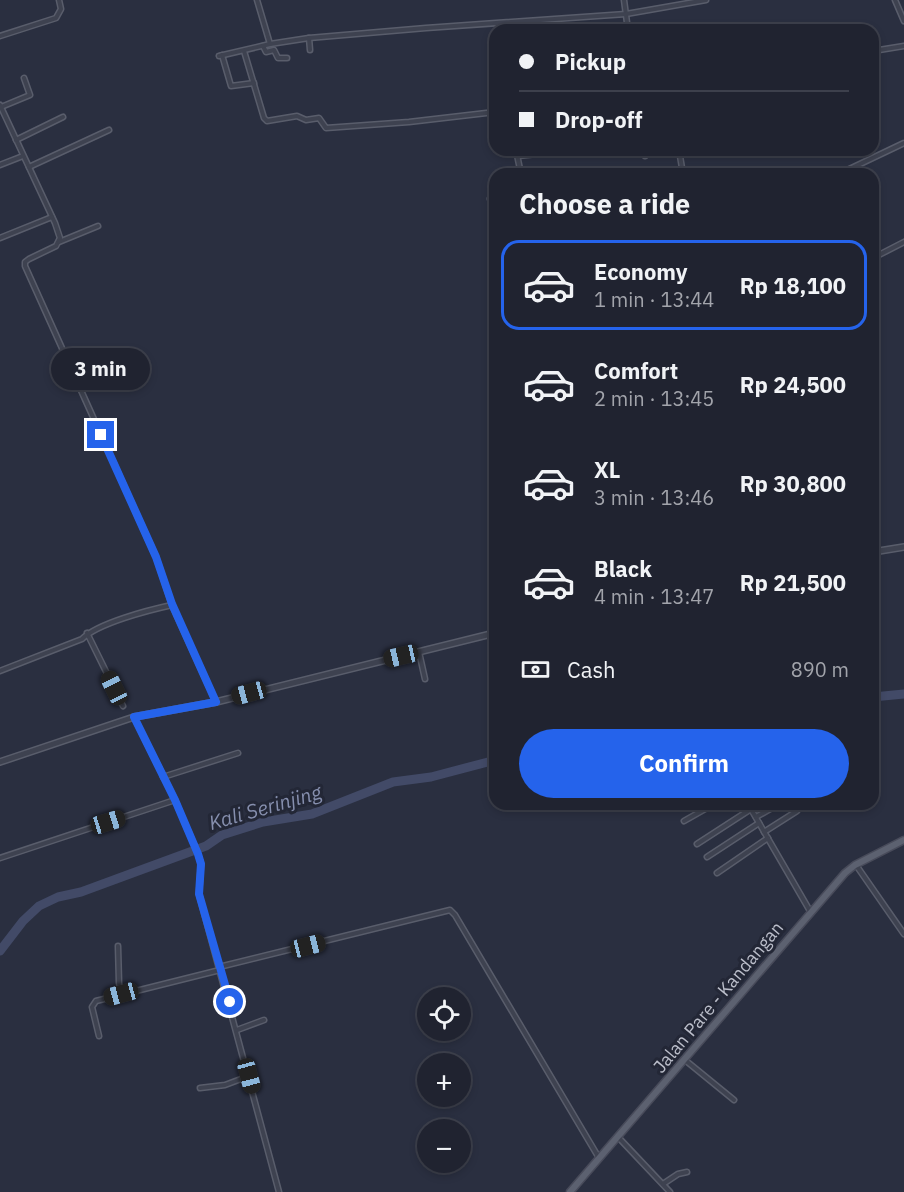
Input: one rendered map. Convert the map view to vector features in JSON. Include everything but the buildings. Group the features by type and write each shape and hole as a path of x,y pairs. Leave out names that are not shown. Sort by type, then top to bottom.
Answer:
{"main road":[{"name":"Jalan Pare - Kandangan","path":"570,1192 845,873 855,865 904,840"}],"street":[{"path":"0,36 56,18 61,9 59,0"},
{"path":"257,0 270,44"},
{"path":"624,0 627,24"},
{"path":"254,83 231,86 221,56 270,44 309,38 626,14 706,0"},
{"path":"895,0 904,21"},
{"path":"309,38 309,50"},
{"path":"263,46 266,52 274,50 278,58 287,58"},
{"path":"879,50 904,46"},
{"path":"244,50 266,120 297,116 306,120 320,118 326,128 489,113"},
{"path":"24,78 30,95 0,106 58,231 60,238 58,243"},
{"path":"16,140 63,117"},
{"path":"28,167 109,130"},
{"path":"879,155 904,143"},
{"path":"0,165 23,156"},
{"path":"518,156 520,168"},
{"path":"852,168 877,156"},
{"path":"0,238 52,217"},
{"path":"98,226 29,258 25,266 156,557 172,604 216,702"},
{"path":"879,255 904,242"},
{"path":"879,551 904,547"},
{"path":"0,670 72,644 82,639 87,633 172,604"},
{"path":"87,633 123,706"},
{"path":"0,762 134,717 216,702 489,634"},
{"path":"419,652 425,679"},
{"path":"134,717 175,800 198,854 201,864 199,894 279,1192"},
{"path":"164,777 238,753"},
{"path":"0,858 175,800"},
{"path":"684,821 703,810"},
{"path":"698,844 745,810"},
{"path":"752,810 810,912"},
{"path":"756,817 768,810"},
{"path":"764,832 797,811"},
{"path":"707,857 759,823"},
{"path":"717,873 768,838"},
{"path":"855,865 904,934"},
{"path":"99,1036 93,1005 98,1000 450,910 599,1158"},
{"path":"118,946 121,994"},
{"path":"237,1030 264,1020"},
{"path":"685,1060 734,1100"},
{"path":"200,1088 225,1085 249,1076"},
{"path":"618,1137 670,1192"},
{"path":"663,1184 678,1174 687,1172"}],"waterway":[{"name":"Kali Serinjing","path":"879,696 904,694"},
{"name":"Kali Serinjing","path":"0,951 23,921 39,906 58,897 81,892 206,846 222,835 263,822 312,814 393,782 431,777 489,762"}],"route":[{"path":"101,435 156,557 172,604 216,702 134,717 175,800 198,854 201,864 199,894 230,1002"}]}
